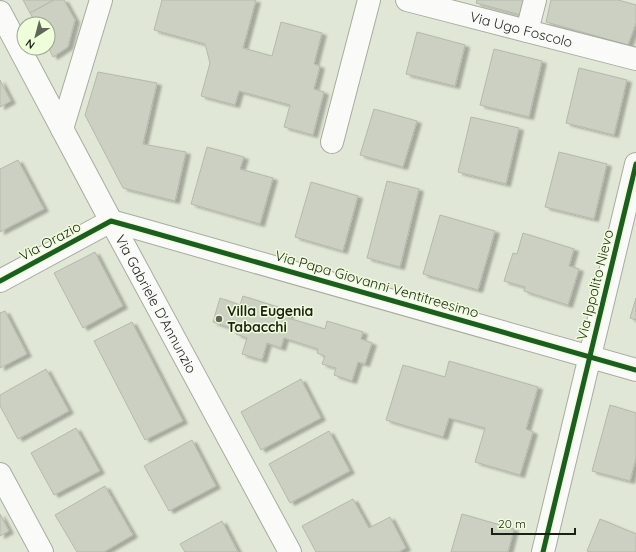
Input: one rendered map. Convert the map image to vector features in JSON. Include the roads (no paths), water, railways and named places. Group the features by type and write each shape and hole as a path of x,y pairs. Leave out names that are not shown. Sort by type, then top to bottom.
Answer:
{"street":[{"path":"62,129 101,0"},
{"path":"332,142 369,0"},
{"name":"Via Ugo Foscolo","path":"407,0 636,59"},
{"path":"527,30 535,0"},
{"name":"Via Gabriele D'Annunzio","path":"0,12 110,221 290,552"},
{"path":"46,99 63,96 76,84"},
{"name":"Via Ippolito Nievo","path":"543,552 636,164"},
{"name":"Via Orazio","path":"0,281 110,221"},
{"name":"Via Papa Giovanni Ventitreesimo","path":"110,221 636,370"},
{"path":"0,474 42,552"}],"place":[{"name":"Villa Eugenia Tabacchi","path":"219,319"}]}
